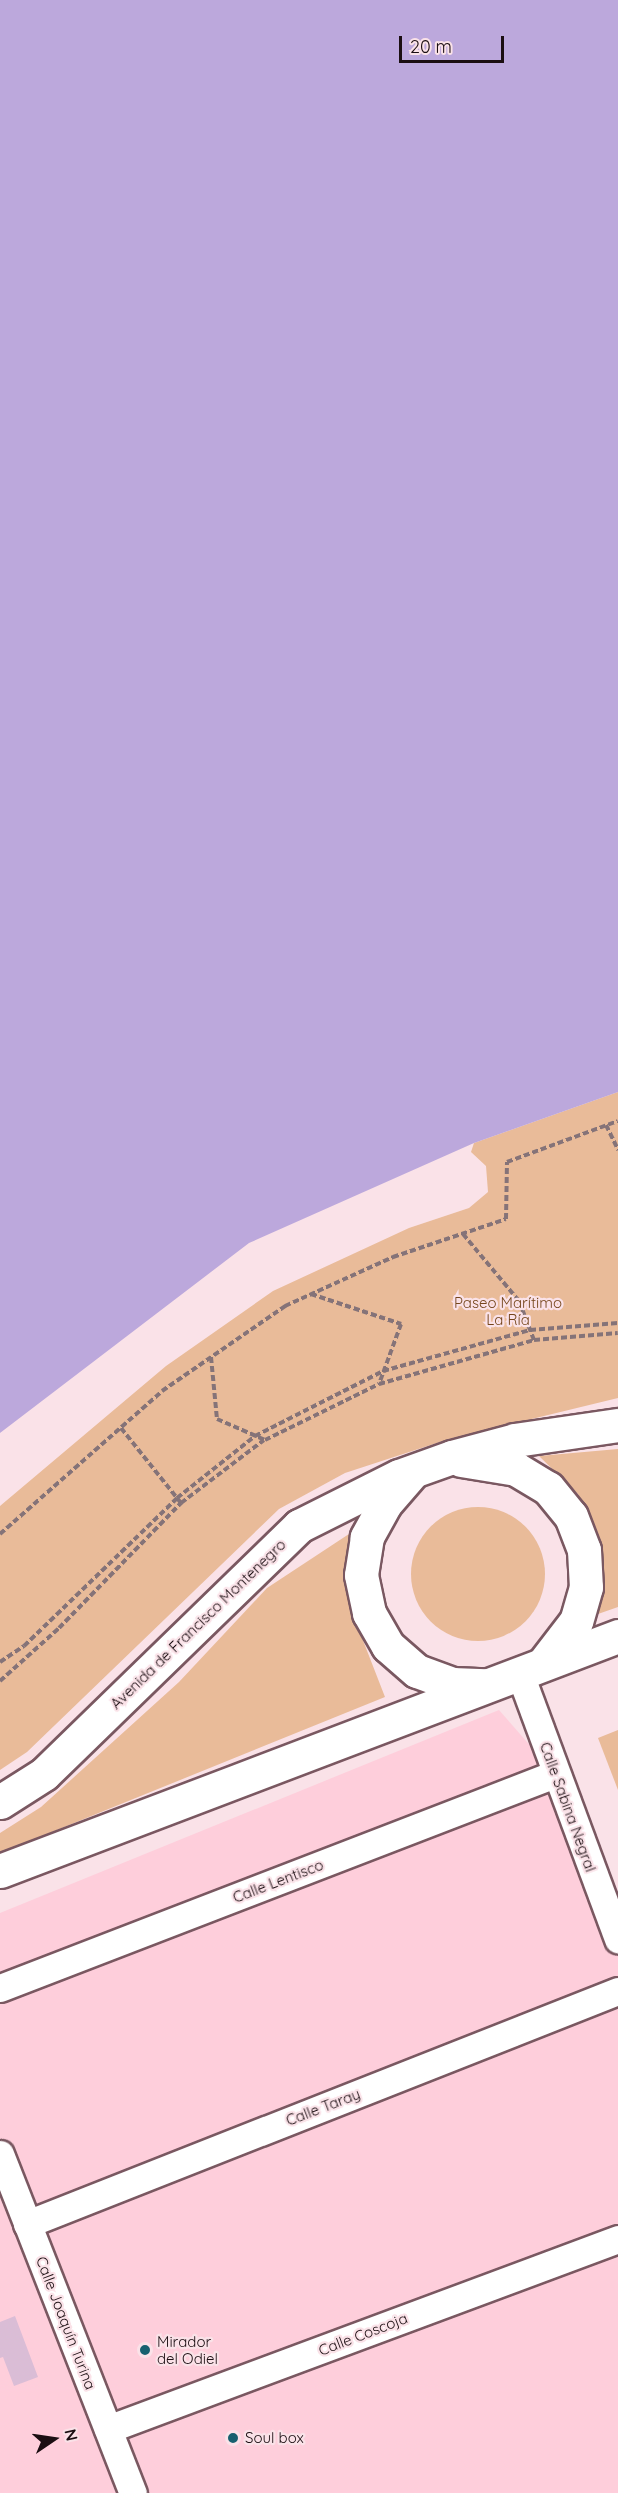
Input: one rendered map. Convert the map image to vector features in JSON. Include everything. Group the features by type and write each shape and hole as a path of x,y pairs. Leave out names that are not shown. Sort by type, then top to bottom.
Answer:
{"street":[{"name":"Avenida de Francisco Montenegro","path":"0,1802 44,1774 299,1526 428,1466 515,1440 618,1425"},
{"name":"Avenida de Francisco Montenegro","path":"428,1466 481,1461 516,1469 548,1488 571,1516 584,1550 586,1587 576,1622 531,1670"},
{"path":"428,1466 385,1504 368,1537 361,1575 369,1612 388,1646 417,1671 452,1684 490,1685"},
{"path":"0,1870 618,1636"},
{"name":"Calle Sabina Negral","path":"531,1670 555,1774 618,1939"},
{"name":"Calle Lentisco","path":"0,1988 555,1774"},
{"name":"Calle Taray","path":"27,2224 618,1991"},
{"name":"Calle Joaquín Turina","path":"0,2154 133,2493"},
{"name":"Calle Coscoja","path":"108,2429 618,2239"}],"path":[{"path":"0,1534 162,1391 285,1306 393,1257 506,1219 507,1162 618,1121"},
{"path":"606,1125 618,1150"},
{"path":"463,1234 519,1300 534,1341"},
{"path":"311,1294 401,1324 379,1384"},
{"path":"0,1662 24,1646 177,1498 255,1436 384,1371 530,1330 618,1323"},
{"path":"0,1681 59,1628 181,1503 265,1440 379,1384 534,1341 618,1333"},
{"path":"211,1357 217,1419 265,1440"},
{"path":"121,1428 181,1503"}],"shaded area":[{"path":"0,0 618,0 618,1092 474,1143 249,1243 0,1433"},
{"path":"499,1710 555,1774 618,1915 618,2493 0,2493 0,1913"}],"green space":[{"name":"Paseo Marítimo La Ría","path":"618,1092 618,1398 449,1439 345,1473 279,1509 27,1752 0,1770 0,1506 166,1366 273,1291 409,1228 469,1208 488,1192 486,1166 471,1152 474,1143"},
{"path":"618,1449 618,1607 598,1614 604,1591 596,1528 578,1494 539,1456"},
{"path":"478,1507 504,1512 525,1527 540,1548 545,1574 540,1600 525,1621 504,1636 478,1641 452,1636 431,1621 416,1600 411,1574 416,1548 431,1527 452,1512"},
{"path":"352,1532 357,1625 385,1697 0,1853 0,1833 41,1807 179,1682 267,1588"},
{"path":"618,1730 618,1790 598,1738"}],"building":[{"path":"15,2316 38,2377 14,2386 3,2357 0,2358 0,2322"}],"place":[{"name":"Mirador del Odiel","path":"145,2350"},
{"name":"Soul box","path":"233,2438"}]}
